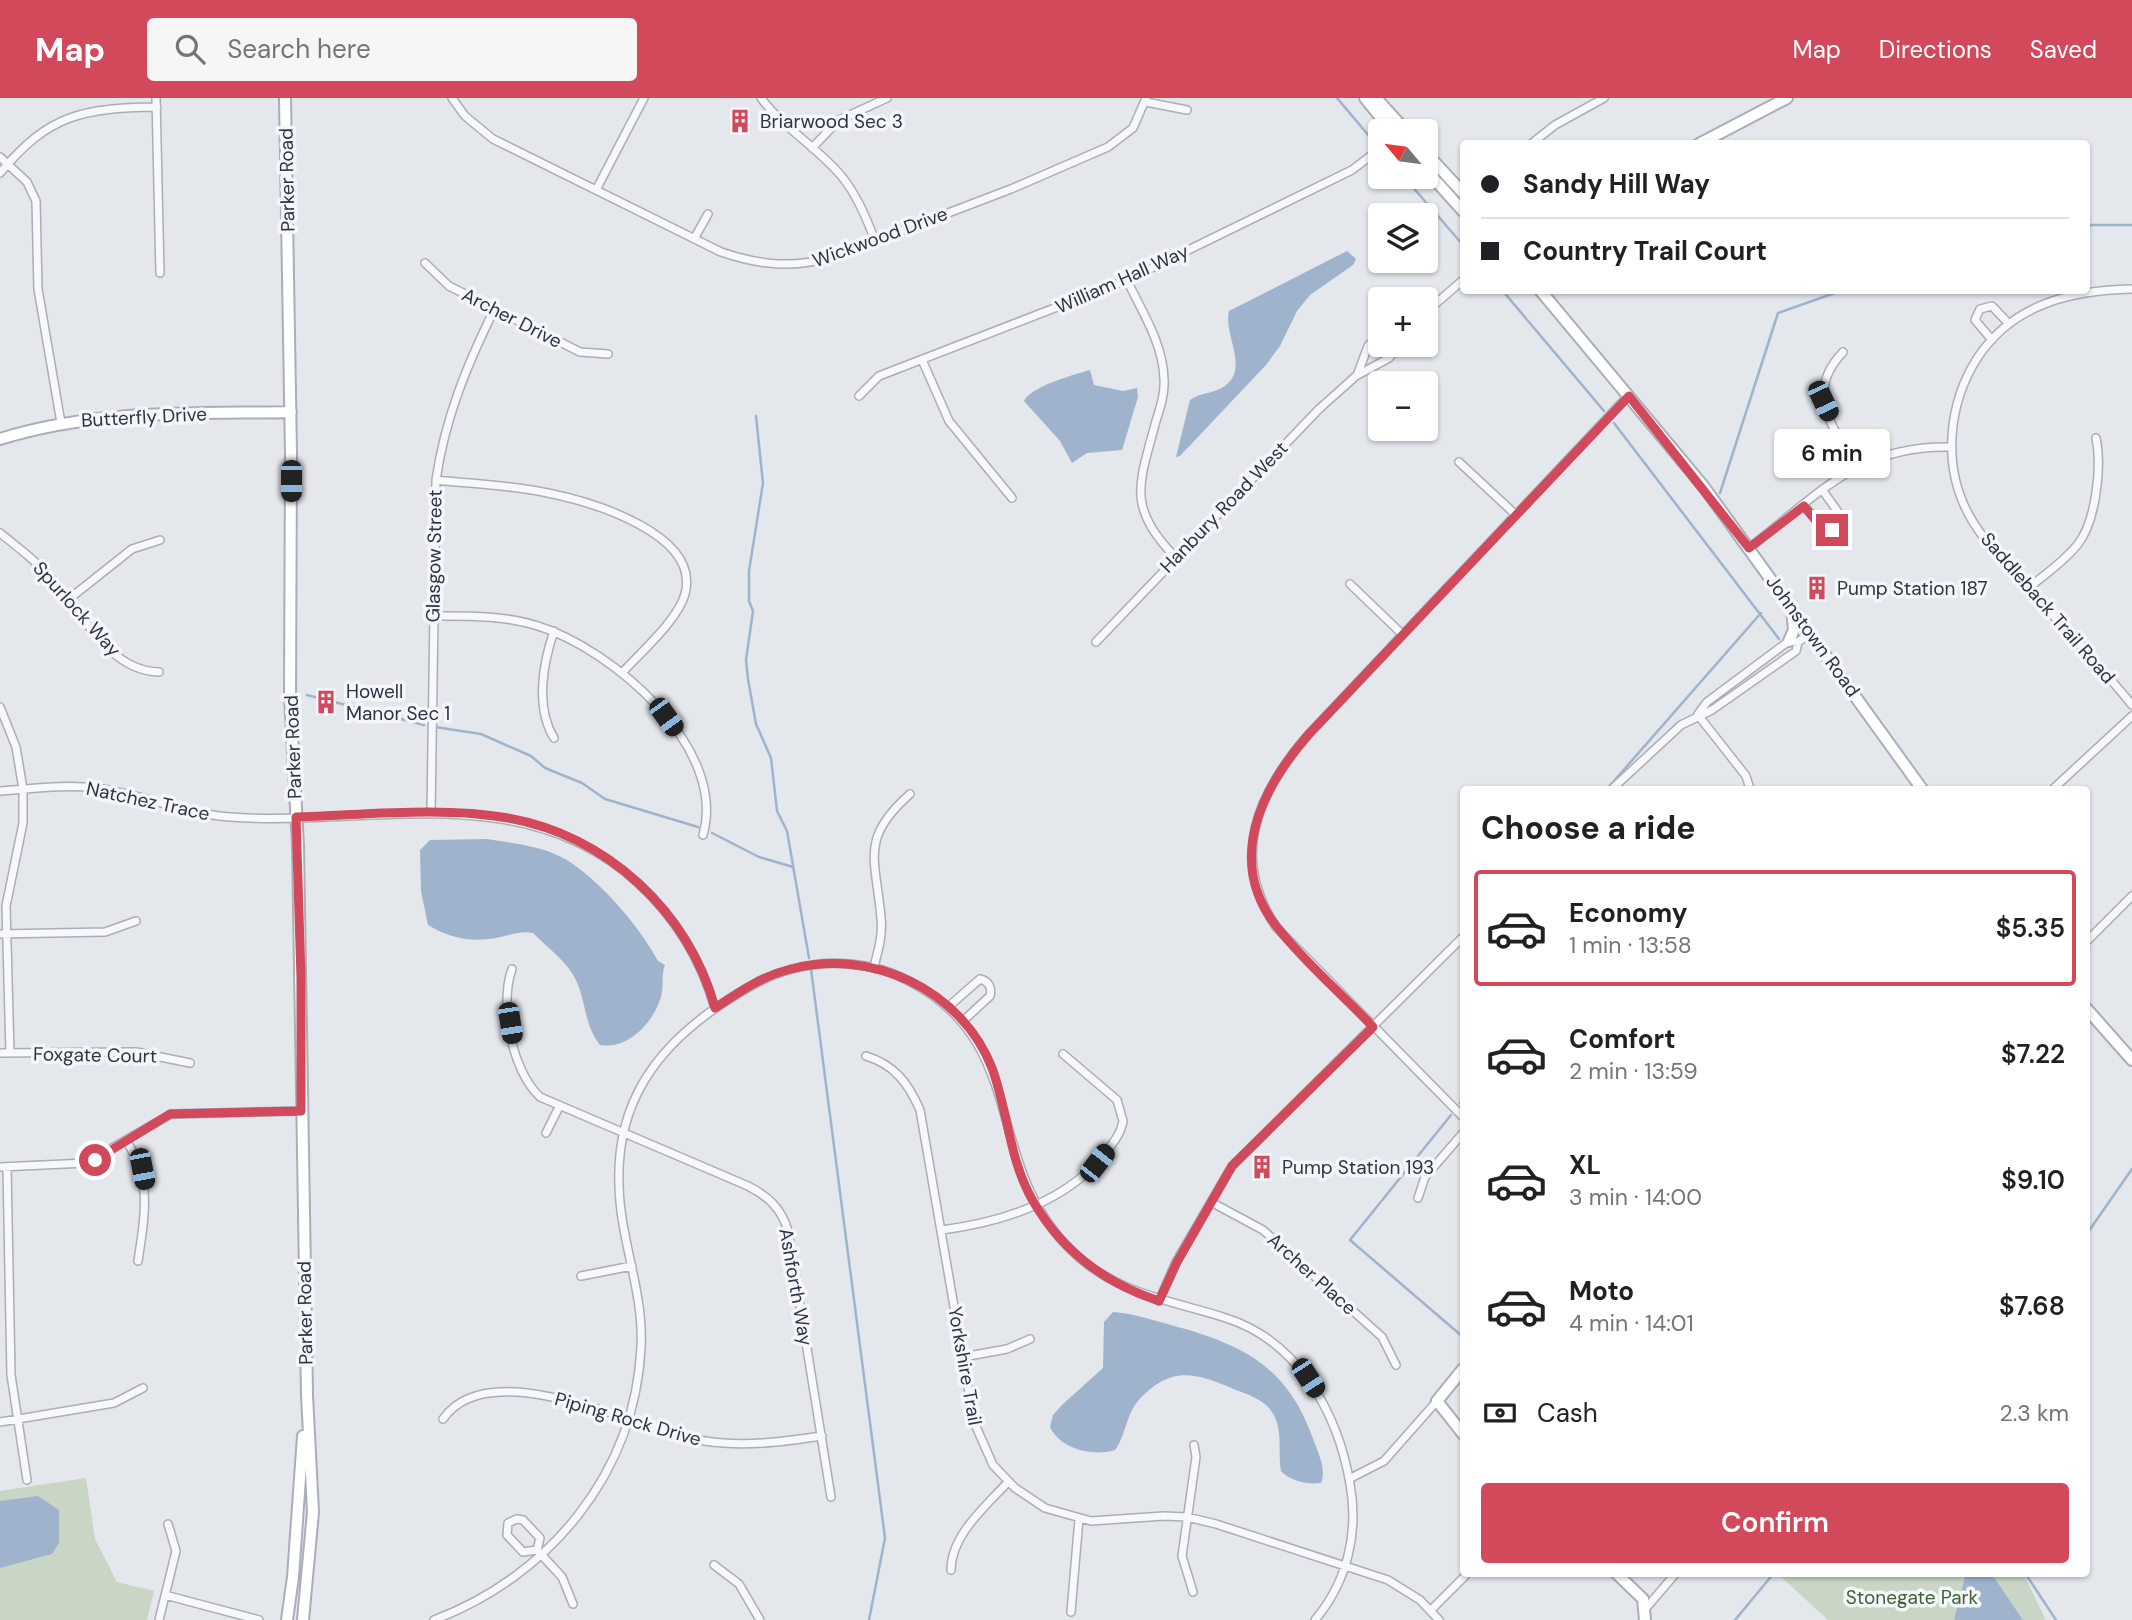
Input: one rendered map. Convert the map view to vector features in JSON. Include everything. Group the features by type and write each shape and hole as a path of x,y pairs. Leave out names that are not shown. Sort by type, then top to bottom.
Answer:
{"street":[{"path":"156,98 160,273"},
{"name":"Parker Road","path":"285,98 291,412 290,696 301,978 307,1395 313,1511 303,1620"},
{"name":"Wickwood Drive","path":"452,98 465,116 493,139 694,239 745,261 776,265 824,260 1011,189 1108,147 1133,128 1146,100"},
{"path":"596,190 644,98"},
{"path":"761,98 848,185 875,241"},
{"path":"812,148 839,120 887,98"},
{"path":"1365,98 1382,119"},
{"path":"1376,98 1395,119"},
{"path":"1536,140 1555,125 1602,98"},
{"path":"1707,140 1787,98"},
{"path":"1146,100 1187,110"},
{"path":"0,173 42,130 64,118 93,109 157,107"},
{"path":"0,157 27,182 36,201 37,289 61,423"},
{"name":"William Hall Way","path":"859,396 879,376 923,362 1127,280 1352,170 1368,158"},
{"path":"1438,166 1460,190"},
{"path":"1438,183 1460,208"},
{"path":"694,239 708,214"},
{"name":"Archer Drive","path":"425,263 449,286 494,310 580,352 608,354"},
{"path":"1127,280 1155,338 1164,382 1142,477 1142,507 1152,534 1175,558"},
{"path":"1438,302 1460,283"},
{"name":"Saddleback Trail Road","path":"2090,293 2132,289"},
{"name":"Johnstown Road","path":"1543,294 1629,396 1749,548 1920,786"},
{"name":"Saddleback Trail Road","path":"2083,294 2064,296 2032,308 1992,340 1971,369 1958,399 1952,447 1958,486 1969,514 1986,541 2132,705"},
{"path":"1992,340 1975,320 1980,309 1992,306 2009,324"},
{"name":"Glasgow Street","path":"431,814 436,480 443,439 456,392 494,310"},
{"name":"Hanbury Road West","path":"1097,642 1297,431 1356,376 1363,365 1368,346"},
{"path":"1843,352 1827,372 1822,396 1856,467"},
{"name":"Hanbury Road West","path":"1356,376 1381,364 1388,357"},
{"path":"923,362 949,421 1012,498"},
{"path":"1460,1114 1276,927 1259,893 1252,844 1260,808 1281,768 1402,634 1629,396"},
{"name":"Butterfly Drive","path":"0,439 61,423 128,415 291,412"},
{"path":"2029,588 2069,554 2084,535 2099,472 2096,438"},
{"path":"1749,548 1856,467 1895,450 1952,447"},
{"path":"1459,463 1516,515"},
{"path":"436,480 527,489 569,498 626,520 671,545 686,572 682,603 622,673"},
{"path":"1804,506 1826,530 1837,527 1840,516 1823,491"},
{"name":"Spurlock Way","path":"0,533 34,561 117,655 137,669 159,673"},
{"path":"69,599 132,549 160,540"},
{"path":"1350,584 1402,634"},
{"path":"1615,786 1654,748 1698,715 1712,710 1796,651 1791,606"},
{"path":"432,616 505,618 554,631 585,646 622,673 666,717 694,762 705,792 704,835"},
{"path":"554,631 544,677 544,714 554,737"},
{"path":"1698,715 1707,702 1793,641 1811,633"},
{"path":"0,707 16,747 23,789 23,823 3,934 10,1053"},
{"path":"1698,715 1746,776 1749,786"},
{"path":"2056,786 2132,716"},
{"name":"Natchez Trace","path":"0,791 96,788 210,815 296,817 431,814 489,816 537,825 583,844 615,864 646,890 677,928 698,962 715,1008"},
{"path":"874,967 882,928 874,848 880,829 891,811 910,794"},
{"path":"2090,938 2132,896"},
{"path":"3,934 104,932 136,921"},
{"path":"1159,1301 1211,1202 1241,1156 1460,940"},
{"path":"434,1620 473,1603 540,1553 588,1501 619,1446 638,1382 641,1349 632,1266 619,1185 623,1134 637,1091 655,1062 683,1032 715,1008 749,986 789,969 827,963 874,967 909,981 948,1007 963,1021 992,1068 1019,1171 1034,1203 1061,1240 1091,1268 1127,1289 1159,1301 1245,1325 1286,1353 1308,1378 1325,1408 1349,1479 1354,1520 1346,1566 1334,1594 1315,1620"},
{"name":"Ashforth Way","path":"512,969 507,982 507,1003 519,1070 540,1097 748,1185 769,1198 782,1214 788,1231 831,1497"},
{"path":"948,1007 973,982 986,981 990,996 963,1021"},
{"path":"2090,1013 2132,1060"},
{"name":"Foxgate Court","path":"0,1053 136,1052 190,1063"},
{"path":"942,1230 993,1222 1055,1196 1080,1180 1097,1163 1122,1128 1123,1115 1117,1100 1063,1054"},
{"name":"Yorkshire Trail","path":"866,1055 891,1067 912,1092 923,1123 977,1433 993,1465 1008,1482 1045,1508 1079,1520 1187,1517 1346,1566 1388,1580 1431,1610 1439,1620"},
{"path":"546,1133 559,1107"},
{"path":"27,1480 11,1376 4,1167 86,1163 170,1114 301,1111"},
{"path":"1418,1198 1425,1177 1460,1136"},
{"path":"126,1140 139,1163 144,1182 138,1261"},
{"name":"Archer Place","path":"1211,1202 1263,1230 1382,1337 1396,1365"},
{"path":"581,1276 632,1266"},
{"path":"0,1296 9,1296"},
{"path":"963,1357 1007,1349 1030,1339"},
{"path":"1349,1479 1384,1461 1460,1373"},
{"path":"0,1422 114,1404 143,1388"},
{"name":"Piping Rock Drive","path":"443,1419 468,1396 505,1391 552,1397 676,1436 739,1444 774,1443 822,1436"},
{"name":"Parker Road","path":"287,1620 293,1577 307,1395"},
{"path":"1437,1401 1460,1430"},
{"path":"1193,1592 1182,1556 1196,1457 1194,1445"},
{"path":"951,1570 953,1553 964,1532 1008,1482"},
{"path":"540,1553 523,1552 508,1535 508,1523 523,1520 540,1538 540,1553 562,1577 573,1604"},
{"path":"1071,1612 1079,1520"},
{"path":"159,1620 176,1551 168,1524"},
{"path":"714,1565 739,1584 760,1620"},
{"path":"1431,1610 1464,1577"},
{"path":"1620,1577 1640,1595 1647,1607"},
{"path":"1645,1620 1647,1607 1673,1577"},
{"path":"165,1595 259,1620"}],"green space":[{"path":"86,1478 95,1539 117,1582 154,1591 147,1620 0,1620 0,1491"},
{"name":"Stonegate Park","path":"1781,1577 2025,1577 2046,1620 1828,1620"}],"water":[{"path":"1347,251 1356,259 1353,265 1310,295 1297,311 1280,346 1266,365 1180,456 1176,457 1190,400 1222,388 1232,378 1235,360 1229,330 1229,311"},
{"path":"1090,370 1094,385 1123,391 1137,388 1138,397 1122,450 1087,453 1072,463 1060,441 1024,401 1044,386"},
{"path":"487,839 537,848 565,859 605,891 630,919 658,961 665,965 661,997 652,1016 638,1033 620,1043 600,1045 590,1027 572,973 533,933 472,940 449,935 428,925 421,891 420,850 430,840"},
{"path":"1113,1312 1196,1332 1219,1340 1258,1361 1289,1391 1301,1412 1321,1460 1321,1483 1300,1482 1281,1471 1277,1423 1266,1405 1249,1395 1197,1376 1173,1377 1150,1389 1134,1407 1115,1450 1087,1452 1061,1441 1050,1427 1053,1415 1103,1368 1104,1322"},
{"path":"38,1496 59,1510 59,1543 52,1554 0,1568 0,1501"},
{"path":"1965,1577 1994,1577 2023,1620 1954,1620"}],"waterway":[{"path":"1337,98 1368,135"},
{"path":"1414,189 1460,242"},
{"path":"2090,225 2132,225"},
{"path":"1505,294 1604,411"},
{"path":"1720,493 1778,313 1832,294"},
{"path":"756,416 763,483 749,571 749,601 753,611 746,660 756,724 771,758 777,811 787,831 809,958"},
{"path":"1614,423 1779,639"},
{"path":"1610,786 1761,613"},
{"path":"307,695 424,725"},
{"path":"435,727 481,734 531,756 545,768 582,783 605,799 698,827"},
{"path":"712,833 759,857 793,867"},
{"path":"811,969 885,1538 869,1620"},
{"path":"1451,1115 1350,1240 1460,1334"},
{"path":"2090,1229 2132,1169"},
{"path":"1735,1620 1771,1577"},
{"path":"2028,1577 2056,1620"}],"place":[{"name":"Briarwood Sec 3","path":"740,121"},
{"name":"Pump Station 187","path":"1817,588"},
{"name":"Howell Manor Sec 1","path":"326,702"},
{"name":"Pump Station 193","path":"1262,1167"}],"route":[{"path":"95,1160 161,1117 170,1114 301,1111 301,978 296,817 470,814 509,818 555,831 583,844 615,864 646,890 688,944 706,979 715,1008 767,977 789,969 827,963 857,964 886,971 916,984 946,1004 976,1039 992,1068 1019,1171 1041,1214 1073,1253 1091,1268 1127,1289 1159,1301 1177,1262 1232,1166 1373,1027 1276,927 1259,893 1254,874 1252,844 1260,808 1281,768 1308,735 1629,396 1704,487 1749,548 1804,506 1820,526 1832,530"}]}
